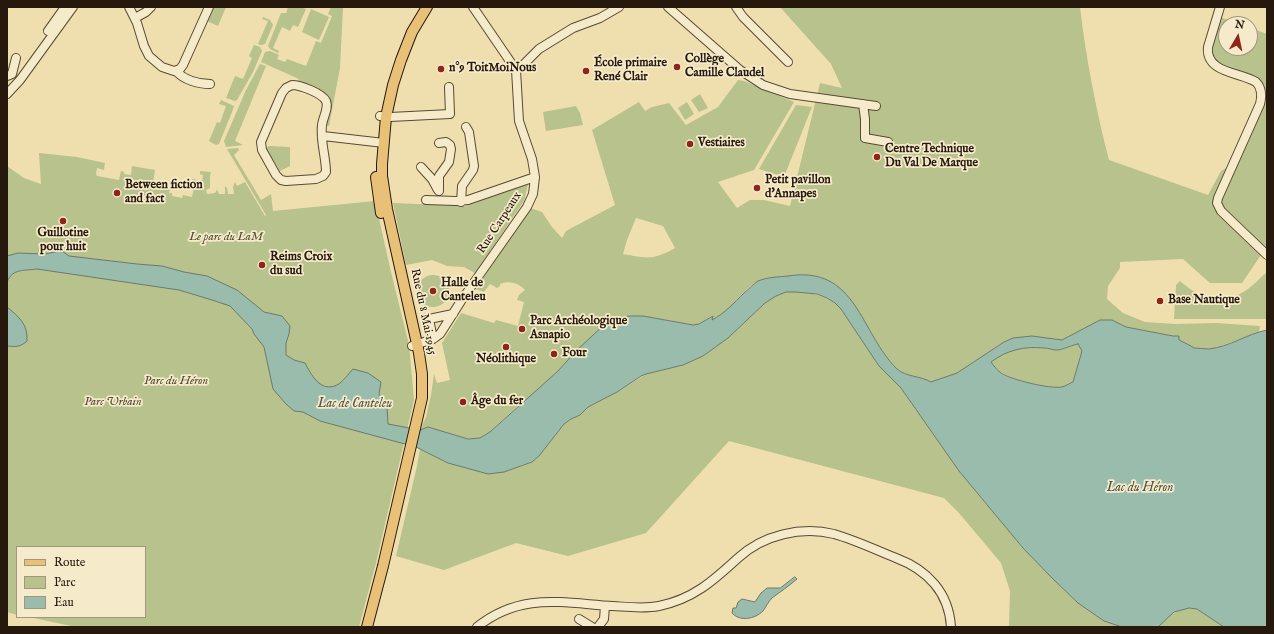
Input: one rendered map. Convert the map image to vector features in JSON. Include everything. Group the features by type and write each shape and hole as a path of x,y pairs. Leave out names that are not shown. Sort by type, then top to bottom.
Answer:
{"main road":[{"name":"Rue du 8 Mai 1945","path":"363,627 422,393 421,366 415,345 387,209 380,142 387,83 408,29 420,7"},
{"name":"Rue du 8 Mai 1945","path":"383,117 401,60 412,32 427,7"},
{"name":"Rue du 8 Mai 1945","path":"367,627 383,566 407,450"}],"street":[{"path":"7,87 65,7"},
{"path":"7,94 20,80 73,7"},
{"path":"129,7 135,18 146,50 151,58 167,70 176,71 180,75 200,84 210,84"},
{"path":"135,18 146,12 151,7"},
{"path":"176,71 183,65 209,7"},
{"path":"476,9 515,68 523,65 539,49 573,28 600,18 619,7"},
{"path":"736,7 743,17 788,62"},
{"path":"1220,7 1207,50 1210,59 1218,68 1256,82 1260,86 1262,95 1260,104 1217,203 1221,211 1267,255"},
{"path":"671,8 740,70 763,85 790,94 876,106"},
{"path":"7,76 12,74 16,58"},
{"name":"Rue Carpeaux","path":"433,339 440,334 527,207 533,194 535,177 532,159 519,120 517,72 515,68"},
{"path":"292,85 299,86 318,94 325,100 327,106 322,125 322,136 326,172 323,176 316,179 281,180 276,175 261,148 261,142 282,93 286,88 292,85"},
{"path":"383,117 450,114 449,87"},
{"path":"863,104 865,138 888,142"},
{"path":"460,202 461,188 474,166 470,132 466,127"},
{"path":"322,136 380,142"},
{"path":"439,143 450,144 451,149 449,162 439,175 440,200"},
{"path":"421,166 432,179 439,192"},
{"path":"426,200 460,202 535,177"},
{"path":"415,345 433,339 429,319 453,314"},
{"path":"477,627 503,611 523,604 547,602 647,607 666,604 678,600 706,586 757,544 791,533 816,532 844,537 905,562 920,570 933,581 942,593 948,607 951,627"},
{"path":"598,627 604,619 605,606"},
{"path":"579,619 592,627"}],"green space":[{"path":"213,7 226,7 218,26 207,21"},
{"path":"288,7 300,7 306,9 298,27 293,25 290,31 282,27 273,48 279,51 278,53 270,49 268,46 281,13 286,13"},
{"path":"331,7 343,7 340,68 329,126 327,126 327,97 325,93 298,81 299,79 261,62 265,52 270,51 279,55 277,59 285,62 287,59 306,66 316,41 321,43 332,16 328,14"},
{"path":"780,7 1080,7 1092,84 1109,160 1208,195 1221,171 1226,168 1228,181 1262,106 1265,96 1265,86 1256,77 1251,74 1230,70 1218,64 1214,59 1211,53 1211,44 1218,23 1218,56 1258,56 1258,31 1267,34 1267,246 1242,283 1210,283 1183,259 1120,262 1120,268 1108,286 1107,299 1123,313 1145,322 1175,324 1216,323 1260,326 1259,332 1219,347 1210,349 1193,348 1179,340 1179,336 1126,327 1112,320 1100,320 1062,340 1032,336 1013,338 1004,342 957,373 931,382 900,372 884,354 854,305 843,291 829,281 811,275 776,277 761,280 755,283 747,289 727,310 712,320 712,316 699,324 693,325 643,316 576,351 558,371 529,398 520,404 490,432 480,438 463,439 428,427 420,430 426,417 434,374 437,383 450,380 442,343 461,313 494,323 496,320 518,326 524,302 517,300 519,295 525,290 523,288 517,284 507,282 500,284 497,288 490,284 484,292 476,289 530,208 542,212 552,227 562,238 566,231 615,205 592,130 639,102 645,111 652,107 669,103 686,125 718,107 738,80 744,81 794,102 754,170 718,182 737,208 750,200 764,200 790,206 820,83 842,88 831,64","holes":["636,218 663,226 675,248 655,257 638,257 623,254"]},
{"path":"311,9 329,17 319,40 302,32"},
{"path":"263,17 270,20 273,25 265,44 261,45 258,44 268,21 262,19"},
{"path":"254,45 260,47 262,51 253,72 237,100 235,101 226,98 235,76 243,79 252,58 249,56"},
{"path":"260,64 266,66 235,141 243,145 226,147 224,141 246,90"},
{"path":"700,94 708,108 699,112 691,100"},
{"path":"221,100 234,106 219,144 216,145 209,141 217,122 220,123 226,106 219,104"},
{"path":"687,102 694,114 685,120 678,108"},
{"path":"796,105 812,107 784,177 759,169"},
{"path":"576,106 580,113 583,125 546,131 543,112"},
{"path":"269,146 290,147 290,166 280,171 266,148"},
{"name":"Parc du Héron","path":"238,148 239,150 234,155 261,200 271,194 273,211 375,201 409,345 414,400 376,563 359,627 76,627 34,618 146,618 146,546 16,546 16,615 7,612 7,166 24,178 41,184 39,153 77,157 105,163 104,170 97,168 97,176 119,180 121,171 124,172 124,174 131,175 132,166 155,170 153,183 159,184 159,187 170,189 169,193 172,193 172,196 182,198 183,195 192,197 194,187 191,186 192,179 202,181 203,175 200,174 200,171 211,172 210,188 206,190 207,194 215,193 217,190 216,187 219,194 225,194 225,186 228,194 234,194 233,187 235,182 237,186 245,182 265,216 266,215 227,149"},
{"path":"528,184 524,201 475,273 464,267 447,266 432,260 406,265 393,203 465,206"},
{"path":"1267,272 1267,319 1174,319 1176,285 1180,281 1203,296 1219,299 1236,296 1245,291"},
{"name":"Halle de Canteleu","path":"430,275 436,275 446,282 449,291 448,297 442,304 436,307 430,307 420,300 417,294 417,288 424,278"},
{"path":"786,292 816,294 829,300 841,309 879,366 901,388 959,471 1023,548 1078,603 1104,621 1122,627 1009,627 1010,591 1001,563 959,513 944,498 729,441 646,533 568,556 516,543 444,570 396,556 420,449 448,463 504,472 532,462 539,456 564,424 580,415 588,407 617,392 646,374 683,365 703,356 728,338 765,303"},
{"path":"1078,344 1082,350 1073,382 1062,387 1041,386 1009,377 995,367 990,361 1016,349 1036,347 1057,350"},
{"path":"1184,608 1197,609 1224,627 1158,627 1170,615"}],"water":[{"name":"Lac du Héron","path":"62,251 69,256 162,266 207,276 237,290 264,312 282,316 290,326 286,343 286,355 294,360 305,363 313,377 321,384 331,387 337,385 353,369 368,373 381,382 379,394 387,407 388,424 420,430 428,427 468,439 480,438 490,432 558,371 576,351 606,323 620,317 643,316 693,325 699,324 713,316 712,320 721,314 758,281 773,277 811,275 829,281 843,291 854,305 874,338 897,369 905,374 931,382 957,373 1004,342 1013,338 1032,336 1062,340 1100,320 1112,320 1126,327 1179,336 1179,340 1194,348 1207,349 1224,346 1252,334 1267,330 1267,627 1224,627 1197,609 1189,608 1174,612 1158,627 1122,627 1104,621 1078,603 1023,548 959,471 901,388 879,366 841,309 827,298 817,294 786,292 776,296 765,303 728,338 703,356 683,365 641,376 617,392 588,407 580,415 564,424 539,456 532,462 504,472 488,474 448,463 416,447 320,421 303,412 294,411 273,389 264,347 252,329 230,306 179,290 37,269 16,272 12,274 7,282 7,256 18,253 44,254","holes":["1078,344 1082,351 1073,382 1062,387 1040,385 1006,376 1001,373 991,362 1003,354 1023,348 1046,348 1057,350"]},
{"path":"7,307 22,321 24,325 27,335 27,341 25,343 15,346 7,346"},
{"path":"795,577 797,579 772,598 760,614 752,618 739,618 732,613 733,608 736,608 738,602 742,599 755,602 761,593 767,588 780,588"}],"place":[{"name":"Collège Camille Claudel","path":"677,67"},
{"name":"n°9 ToitMoiNous","path":"441,69"},
{"name":"École primaire René Clair","path":"586,71"},
{"name":"Vestiaires","path":"690,144"},
{"name":"Centre Technique Du Val De Marque","path":"877,157"},
{"name":"Petit pavillon d'Annapes","path":"757,188"},
{"name":"Between fiction and fact","path":"117,193"},
{"name":"Guillotine pour huit","path":"63,221"},
{"name":"Reims Croix du sud","path":"262,265"},
{"name":"Halle de Canteleu","path":"433,291"},
{"name":"Base Nautique","path":"1160,301"},
{"name":"Parc Archéologique Asnapio","path":"522,329"},
{"name":"Néolithique","path":"506,347"},
{"name":"Four","path":"554,354"},
{"name":"Âge du fer","path":"463,402"}],"park label":[{"name":"Le parc du LaM","path":"226,238"},
{"name":"Parc Urbain","path":"113,403"}],"water label":[{"name":"Lac de Canteleu","path":"355,404"}]}
